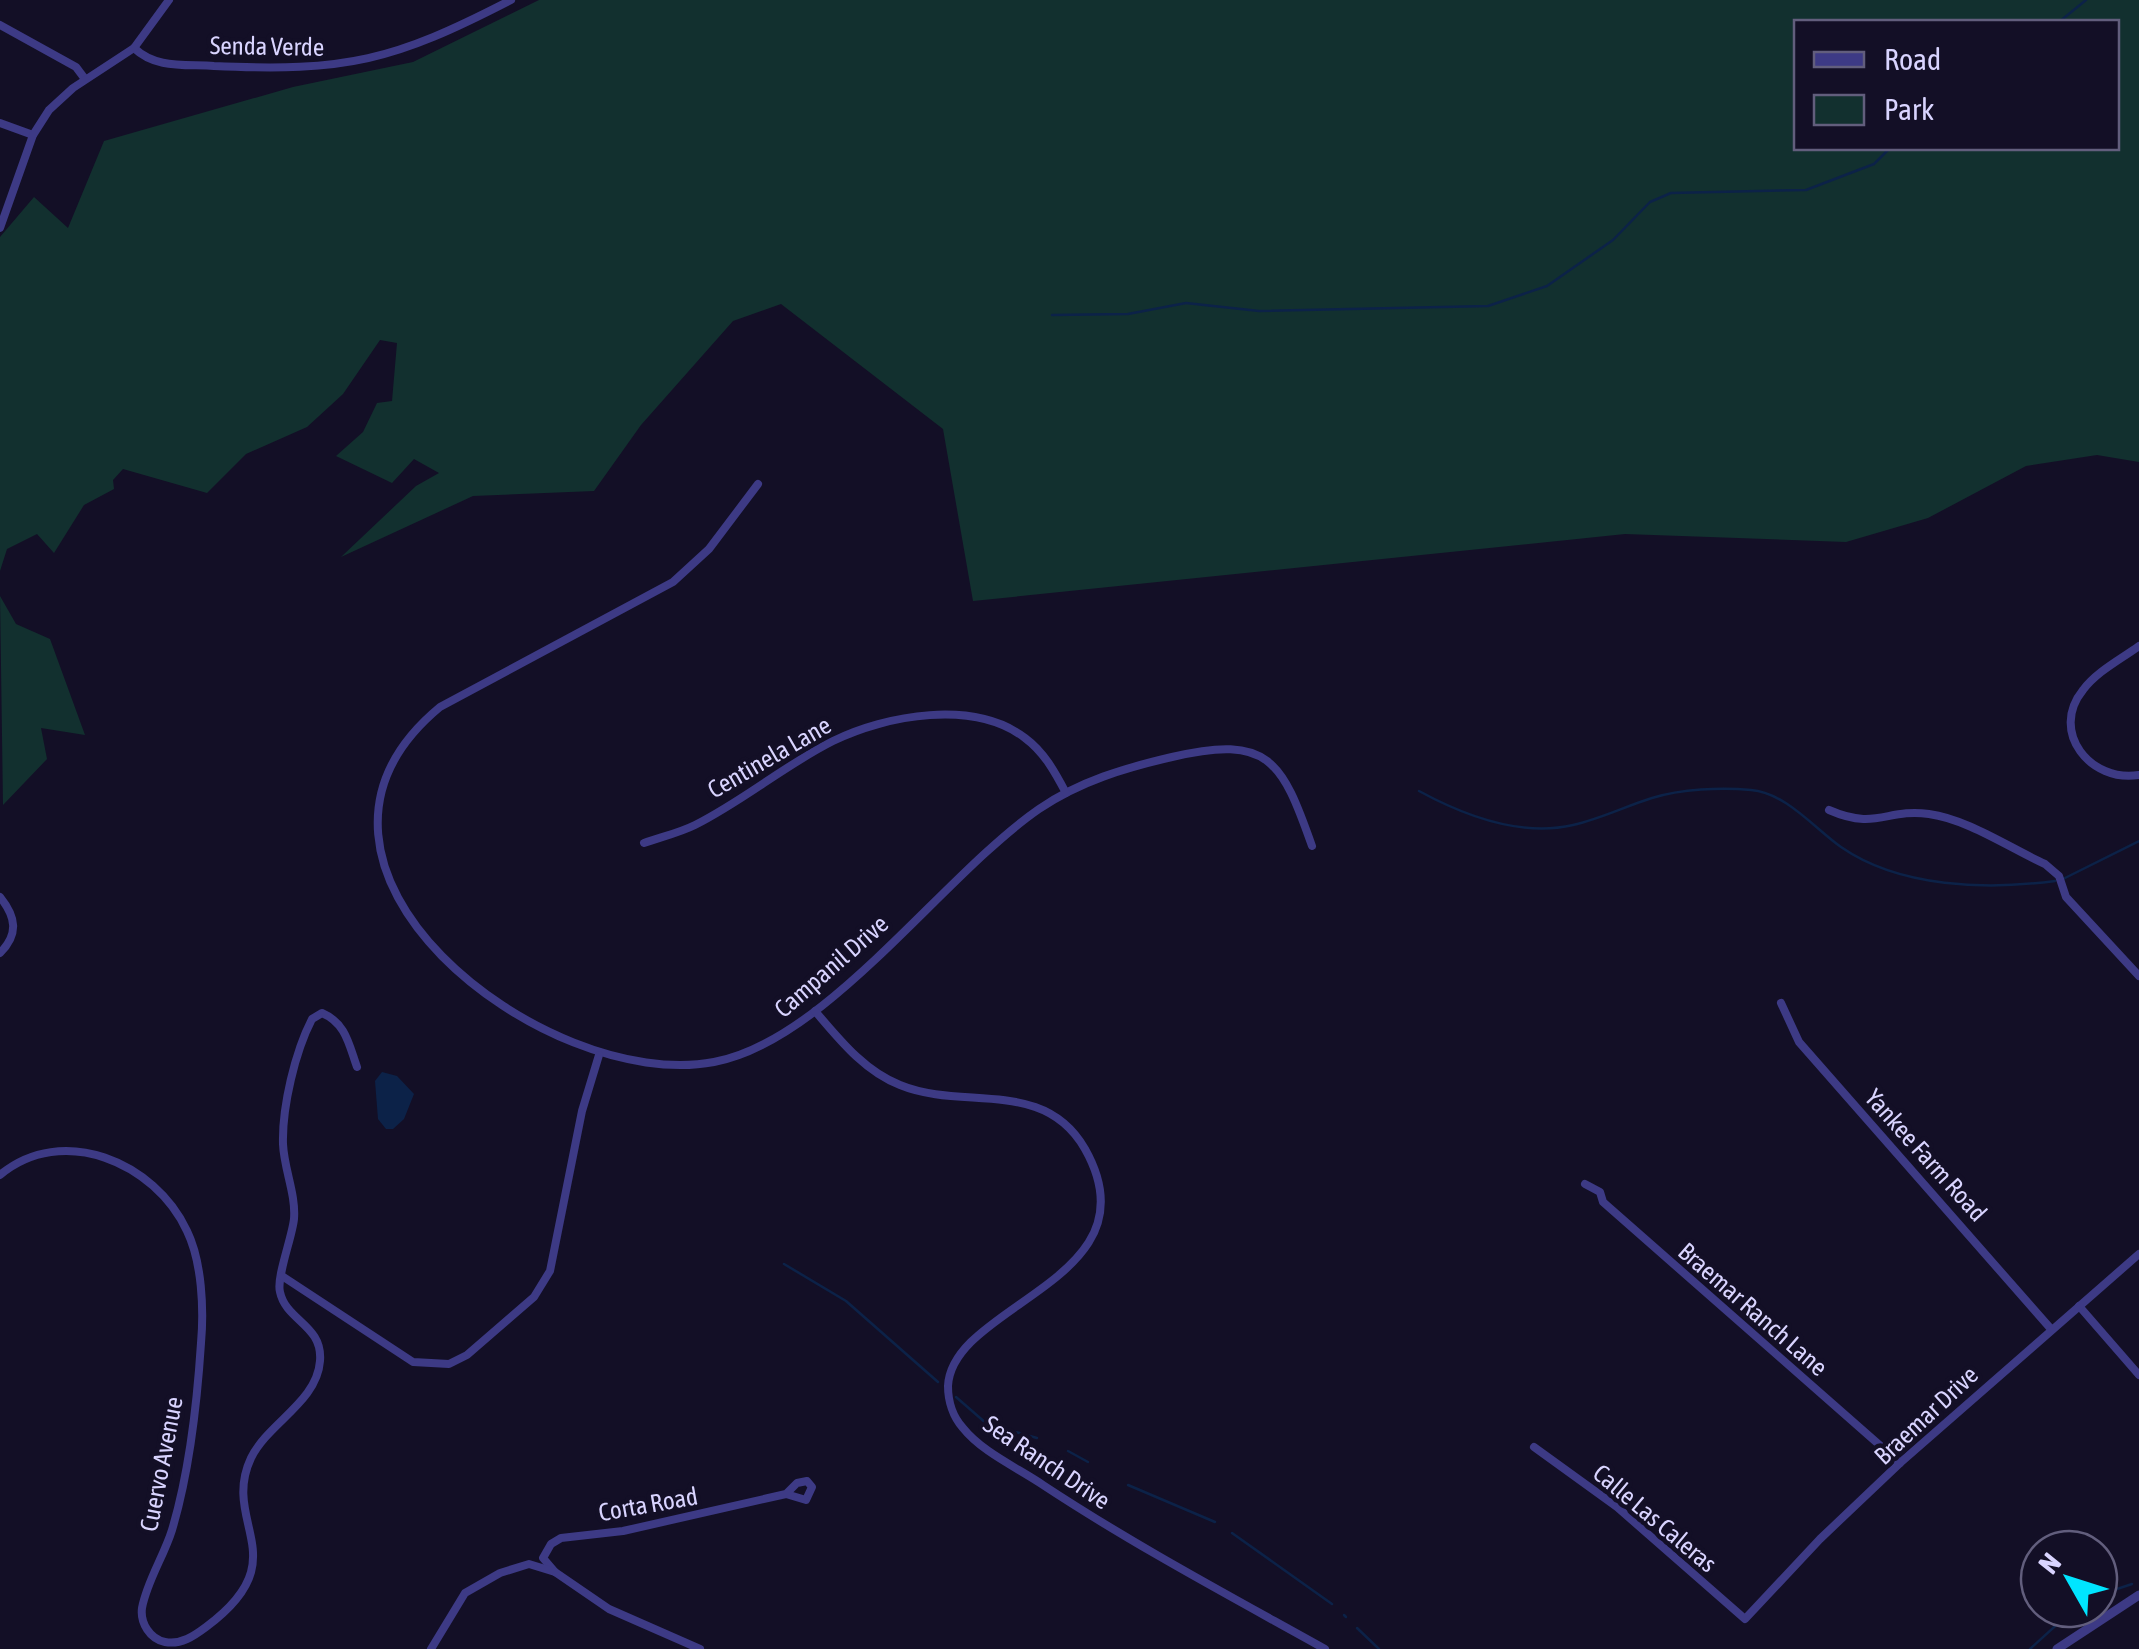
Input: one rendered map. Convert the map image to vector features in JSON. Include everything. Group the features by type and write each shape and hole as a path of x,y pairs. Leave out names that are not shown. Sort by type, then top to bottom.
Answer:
{"street":[{"path":"0,228 34,135 60,99 134,48 169,0"},
{"name":"Senda Verde","path":"134,48 156,63 294,70 337,67 416,47 511,0"},
{"path":"0,26 76,67 85,80"},
{"path":"0,124 34,135"},
{"name":"Campanil Drive","path":"758,484 709,549 672,582 458,696 424,721 392,764 380,797 380,857 390,889 404,913 439,951 495,997 552,1033 599,1055 660,1066 713,1062 772,1042 814,1011 1000,841 1066,793 1126,768 1206,748 1238,748 1263,758 1286,780 1312,846"},
{"path":"2139,646 2086,685 2071,721 2075,743 2092,766 2112,776 2139,775"},
{"name":"Centinela Lane","path":"644,843 694,825 829,743 870,726 905,719 971,717 1006,726 1045,757 1066,793"},
{"path":"1829,810 1864,822 1915,813 1939,816 2045,864 2059,876 2066,897 2139,976"},
{"path":"0,897 15,924 0,953"},
{"name":"Yankee Farm Road","path":"1781,1002 1799,1042 2051,1329"},
{"name":"Sea Ranch Drive","path":"814,1011 862,1062 894,1083 930,1093 1008,1098 1048,1111 1072,1131 1093,1167 1097,1209 1082,1253 1060,1276 968,1343 956,1360 948,1394 960,1426 1123,1537 1325,1649"},
{"path":"357,1066 346,1033 335,1019 322,1014 312,1019 285,1123 283,1143 294,1216 282,1276 413,1362 448,1364 468,1355 534,1296 550,1271 582,1110 599,1055"},
{"name":"Cuervo Avenue","path":"0,1175 31,1154 69,1148 88,1150 164,1196 189,1235 196,1258 202,1338 182,1491 142,1609 143,1622 158,1640 179,1642 212,1622 236,1601 252,1569 254,1534 245,1503 246,1471 260,1443 316,1378 320,1364 316,1334 280,1294 282,1276"},
{"name":"Braemar Ranch Lane","path":"1585,1184 1600,1192 1604,1202 1663,1258 1900,1463"},
{"name":"Braemar Drive","path":"1750,1617 1811,1547 1900,1463 2139,1254"},
{"path":"2079,1306 2139,1375"},
{"name":"Calle Las Caleras","path":"1534,1447 1617,1508 1745,1619 1750,1617"},
{"name":"Corta Road","path":"554,1572 543,1558 550,1544 561,1538 640,1528 786,1494"},
{"path":"431,1649 452,1610 480,1582 529,1564 554,1572 609,1609 700,1649"},
{"path":"2057,1649 2139,1595"}],"green space":[{"path":"539,0 2139,0 2139,462 2097,455 2026,466 1928,518 1846,542 1625,534 973,601 943,429 781,304 733,321 641,425 594,491 473,496 341,557 416,486 439,473 414,459 392,483 336,456 363,432 377,403 392,401 397,343 380,340 343,394 307,427 246,454 207,493 123,469 113,480 114,489 84,505 54,553 37,534 7,549 0,571 0,237 34,197 68,228 104,141 293,87 413,62"},
{"path":"0,596 16,624 50,639 85,735 41,728 47,759 3,805"}],"water":[{"path":"382,1072 397,1076 414,1094 404,1119 393,1129 386,1129 378,1119 375,1081"}],"waterway":[{"path":"2061,20 2086,0"},
{"path":"1052,315 1128,314 1186,303 1259,311 1488,306 1547,286 1613,240 1650,202 1671,193 1806,190 1874,164 1888,150"},
{"path":"1419,791 1493,822 1553,828 1675,793 1751,790 1776,798 1841,847 1890,871 1973,885 2055,881"},
{"path":"2063,879 2139,841"},
{"path":"784,1264 846,1301 938,1382"},
{"path":"956,1397 987,1424 1037,1438"},
{"path":"1068,1451 1088,1462"},
{"path":"1128,1485 1215,1522"},
{"path":"1232,1533 1332,1604"},
{"path":"2119,1588 2132,1584"},
{"path":"1357,1628 1379,1649"},
{"path":"2030,1649 2052,1629"}]}
